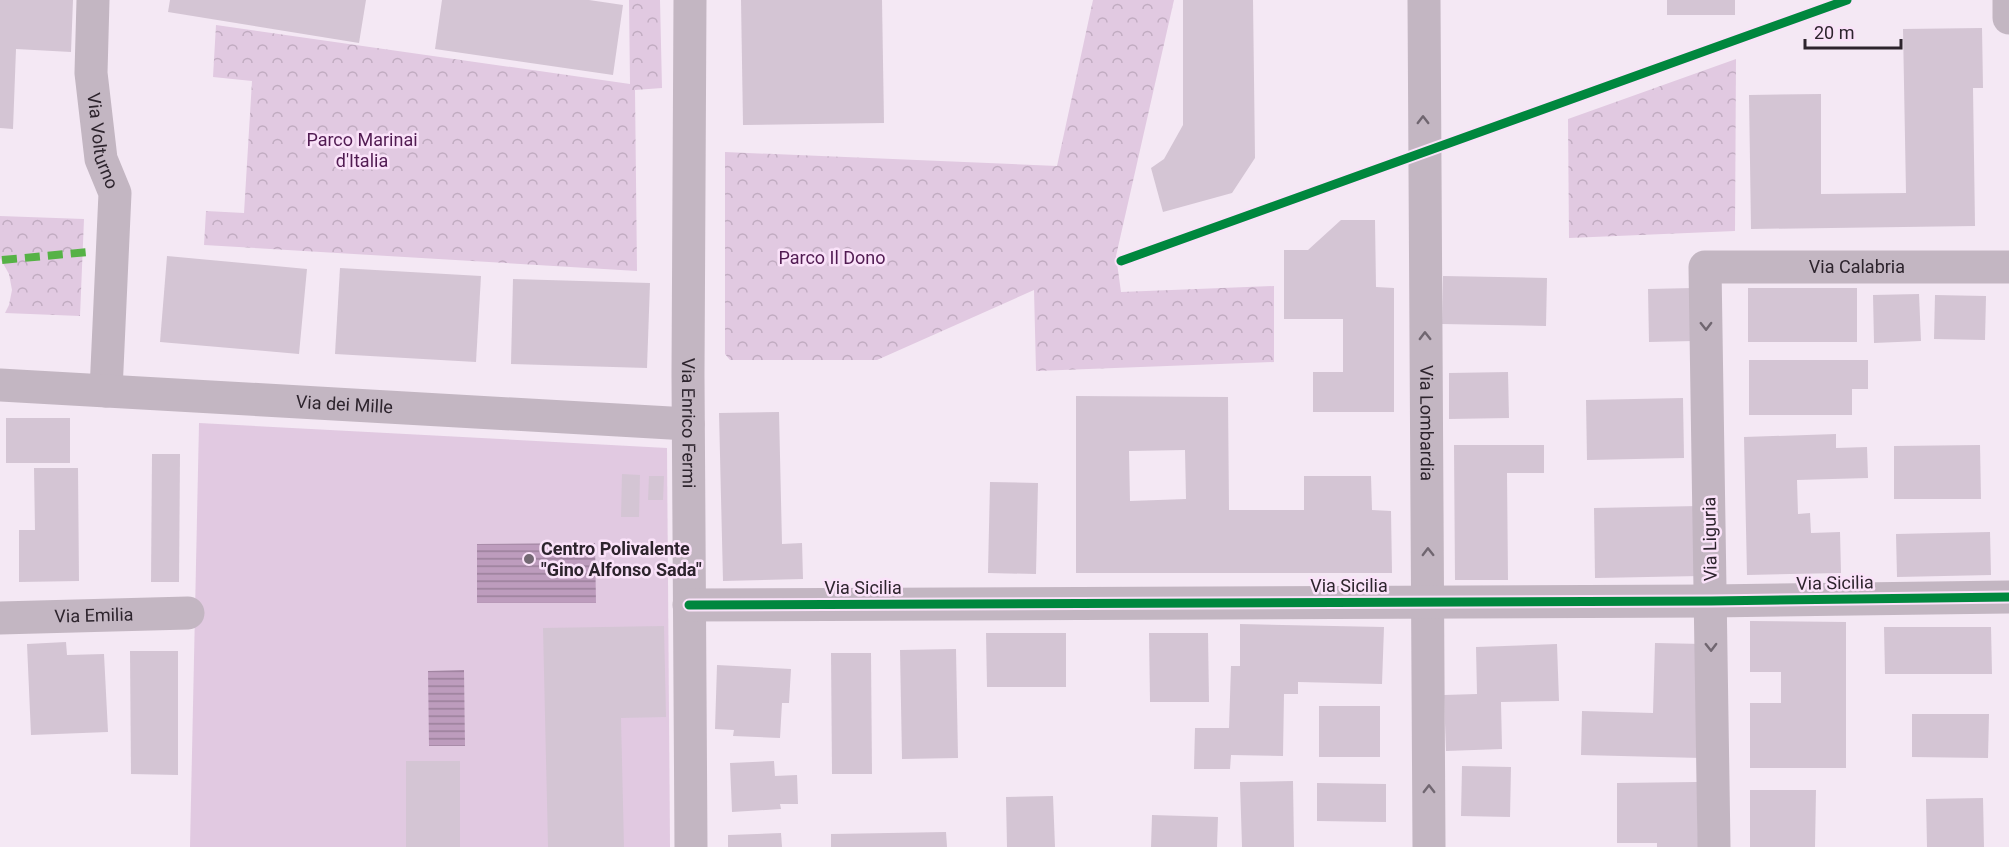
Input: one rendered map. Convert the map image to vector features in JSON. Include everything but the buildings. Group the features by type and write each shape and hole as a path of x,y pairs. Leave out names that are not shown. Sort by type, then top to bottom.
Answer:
{"street":[{"name":"Via Volturno","path":"93,0 91,73 101,159 115,193 106,391"},
{"name":"Via Enrico Fermi","path":"690,0 688,424 691,847"},
{"name":"Via Lombardia","path":"1424,0 1429,847"},
{"path":"2009,0 2009,18"},
{"name":"Via Calabria","path":"1705,267 2009,267"},
{"name":"Via Liguria","path":"1705,267 1714,847"},
{"name":"Via dei Mille","path":"0,385 688,424"},
{"name":"Via Sicilia","path":"689,605 1711,601 2009,597"},
{"name":"Via Emilia","path":"0,618 188,613"}],"green space":[{"name":"Parco Marinai d'Italia","path":"629,0 660,0 662,88 635,90 637,271 204,245 206,211 244,213 252,81 213,77 216,25 630,84"},
{"name":"Parco Il Dono","path":"1093,0 1174,0 1116,256 1121,292 1274,286 1274,362 1036,371 1034,290 877,360 730,360 725,354 725,152 1057,166"},
{"path":"1736,59 1735,231 1569,238 1568,119"},
{"path":"0,216 84,219 80,316 5,313 12,290 9,274 0,258"},
{"path":"199,423 667,448 670,847 190,847"}],"shaded area":[{"path":"595,543 596,603 477,603 477,544"},
{"path":"464,670 465,746 429,746 428,671"}],"marked path":[{"path":"2,260 88,252"}],"cycle path":[{"path":"1121,261 1847,0"},
{"path":"689,605 1711,601 2009,597"}],"place":[{"name":"Centro Polivalente \"Gino Alfonso Sada\"","path":"529,559"}]}
